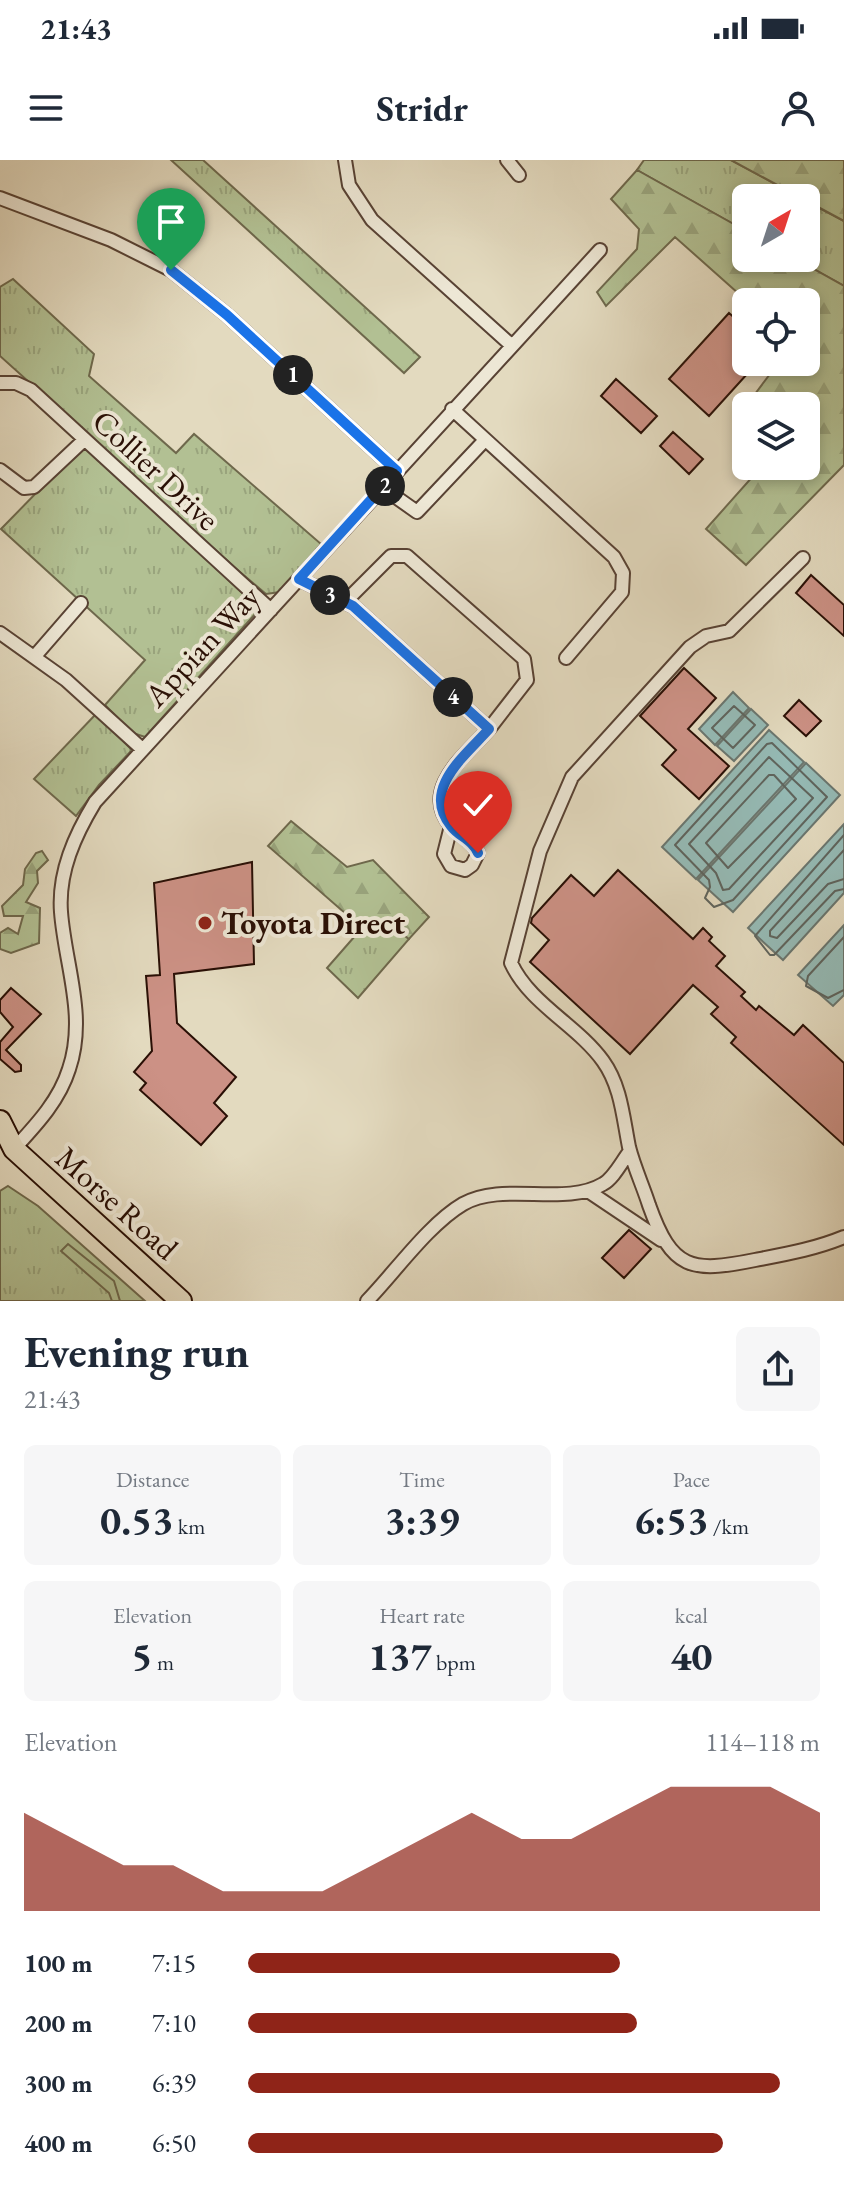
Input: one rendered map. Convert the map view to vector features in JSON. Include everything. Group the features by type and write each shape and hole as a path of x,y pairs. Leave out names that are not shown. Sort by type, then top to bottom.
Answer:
{"main road":[{"name":"Morse Road","path":"0,1121 7,1146 181,1301"}],"street":[{"path":"345,160 349,185 372,220 510,344"},
{"path":"507,160 519,175"},
{"path":"0,198 111,240 171,270 227,315 397,471"},
{"name":"Appian Way","path":"7,1146 56,1099 71,1066 77,1015 61,889 73,844 95,802 141,748 383,488 510,344 600,250"},
{"name":"Collier Drive","path":"0,383 16,383 31,390 271,610"},
{"path":"452,409 614,557 623,573 622,592 566,658"},
{"path":"0,470 24,488 34,487 84,440"},
{"path":"383,488 417,512 484,441"},
{"path":"345,602 391,556 407,556 524,659 527,680 443,784 440,803 451,826"},
{"path":"662,1241 630,1151 618,1090 602,1060 528,988 511,963 540,851 572,777 690,647 706,636 729,631 803,558"},
{"path":"299,579 353,606 489,729"},
{"path":"35,656 81,603"},
{"path":"0,633 35,656 141,748"},
{"path":"367,1301 447,1216 464,1203 484,1195 588,1191 606,1183 630,1151"},
{"path":"588,1191 687,1261 713,1267 806,1250 844,1237"}],"green space":[{"path":"171,160 203,160 420,357 404,373"},
{"path":"644,160 731,160 775,184 732,184 732,223 637,170"},
{"path":"731,160 844,160 844,221 820,208 820,184 775,184"},
{"path":"637,170 732,223 732,272 819,272 844,286 844,465 746,565 706,529 750,480 820,480 820,392 756,392 768,376 820,376 820,288 732,288 675,237 606,306 597,292 637,249 639,229 611,199"},
{"path":"820,208 844,221 844,286 819,272"},
{"path":"13,279 94,354 89,376 176,453 194,434 321,544 280,592 266,594 0,356 0,287"},
{"path":"84,444 255,605 257,612 145,737 133,733 105,705 145,660 1,529"},
{"path":"96,714 132,750 99,785 76,816 34,779"},
{"path":"291,821 347,867 373,860 429,917 409,939 387,922 362,928 268,846"},
{"path":"42,851 48,860 37,871 38,883 26,902 40,908 39,943 11,953 0,949 0,933 8,928 18,934 23,916 4,916 2,906 23,885 25,869 36,853"},
{"path":"387,922 409,939 358,998 327,968 362,928"},
{"path":"8,1186 38,1206 145,1301 0,1301 0,1191"},
{"path":"68,1244 114,1281 120,1301 112,1301 109,1293 61,1251"}],"water":[{"path":"733,692 749,708 715,745 699,729"},
{"path":"751,709 768,725 734,761 717,746"},
{"path":"769,730 804,762 696,879 662,847"},
{"path":"806,763 840,795 733,912 698,880"},
{"path":"844,824 844,893 783,960 748,928"},
{"path":"844,925 844,995 833,1006 798,975"}],"building":[{"path":"729,313 732,316 732,376 745,376 709,416 669,379"},
{"path":"616,379 657,416 641,433 601,396"},
{"path":"673,432 703,459 689,474 660,446"},
{"path":"811,575 844,605 844,636 796,593"},
{"path":"684,668 716,698 688,729 729,766 699,799 662,765 676,750 640,716"},
{"path":"799,700 821,721 806,736 784,716"},
{"path":"498,789 507,792 510,801 507,810 498,813 489,810 486,801 489,792"},
{"path":"252,862 254,964 174,974 177,1023 236,1077 214,1103 227,1116 201,1145 140,1090 146,1083 134,1072 152,1051 146,976 160,975 154,883"},
{"path":"618,870 693,939 703,928 712,937 709,941 725,956 716,966 745,992 741,996 756,1010 759,1006 794,1035 803,1025 844,1063 844,1145 731,1043 736,1037 711,1014 718,1007 693,985 630,1054 530,962 549,940 531,923 532,918 571,875 594,896"},
{"path":"11,988 41,1014 6,1050 21,1065 21,1071 15,1072 0,1059 0,1042 13,1027 0,1012 0,1000"},
{"path":"629,1230 651,1249 624,1278 602,1258"}],"place":[{"name":"Toyota Direct","path":"205,923"}],"route":[{"path":"171,270 227,315 397,471 299,579 353,606 489,729 448,775 440,792 440,803 451,826 469,840 478,853"}]}
